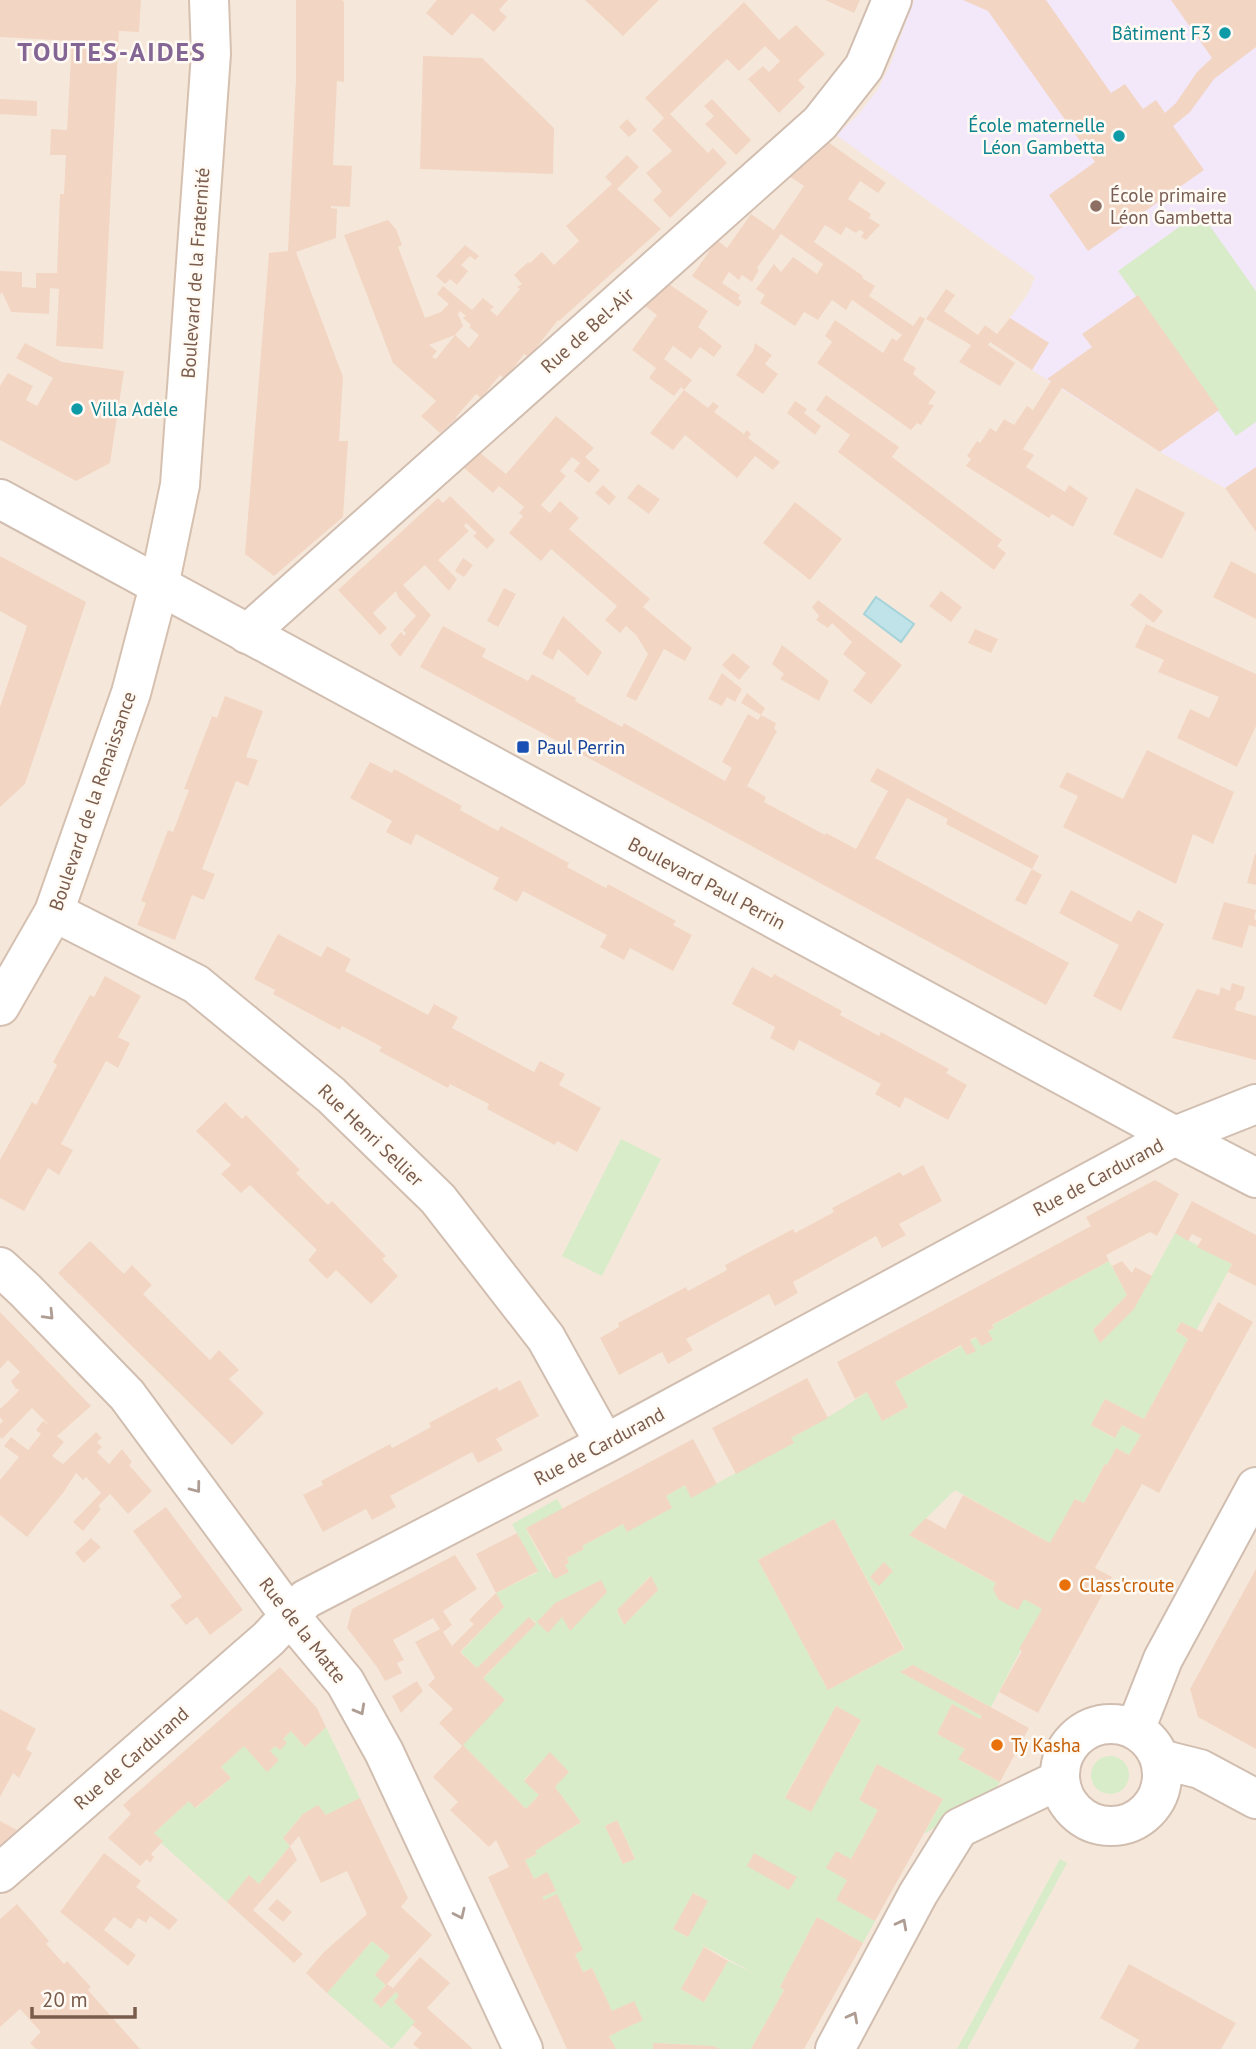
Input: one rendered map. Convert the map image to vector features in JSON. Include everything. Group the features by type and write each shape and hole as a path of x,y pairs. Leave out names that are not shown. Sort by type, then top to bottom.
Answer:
{"street":[{"name":"Boulevard de la Fraternité","path":"159,586 180,485 211,54 208,0"},
{"name":"Rue de Bel-Air","path":"247,634 820,123 864,67 892,0"},
{"name":"Boulevard Paul Perrin","path":"0,499 1256,1178"},
{"name":"Boulevard de la Renaissance","path":"0,1006 54,912 131,693 159,586"},
{"name":"Rue Henri Sellier","path":"54,912 196,984 341,1104 446,1210 546,1338 605,1444"},
{"name":"Rue de Cardurand","path":"0,1872 268,1639 306,1599 605,1444 1175,1136 1256,1104"},
{"name":"Rue de la Matte","path":"0,1267 127,1395 290,1616 345,1682 384,1752 523,2049"},
{"path":"1135,1730 1163,1659 1256,1487"},
{"path":"1102,1724 1119,1724 1135,1730 1146,1737 1160,1759 1163,1776 1159,1793 1150,1808 1137,1819 1123,1825 1095,1824 1082,1818 1071,1808 1063,1795 1059,1780 1065,1751 1074,1739 1086,1730 1102,1724"},
{"path":"1160,1759 1200,1769 1256,1799"},
{"path":"835,2049 918,1894 959,1828 1059,1780"}],"shaded area":[{"path":"0,0 1256,0 1256,2049 0,2049"},
{"name":"École primaire Léon Gambetta","path":"914,0 1256,0 1256,532 1225,488 1160,452 1032,370 1048,343 1010,318 1028,294 1035,277 836,135 858,115 878,89 891,63"}],"green space":[{"path":"1200,212 1256,291 1256,422 1236,436 1118,271"},
{"path":"621,1139 661,1159 602,1276 562,1256"},
{"path":"1175,1233 1232,1264 1196,1331 1180,1323 1176,1332 1188,1339 1144,1419 1105,1399 1091,1425 1114,1438 1122,1425 1141,1435 1129,1455 1116,1448 1084,1503 1076,1499 1050,1543 955,1490 909,1535 1042,1609 991,1707 913,1665 901,1671 982,1716 980,1719 952,1704 937,1734 965,1749 959,1760 1000,1782 994,1791 924,1834 943,1799 877,1764 859,1800 878,1810 851,1859 847,1880 837,1900 875,1921 863,1943 817,1917 780,1987 784,1990 751,2049 654,2043 653,2049 616,2049 609,2036 642,2020 634,2002 612,2011 592,1968 583,1972 575,1954 582,1950 557,1895 544,1900 542,1897 556,1891 547,1873 534,1879 525,1860 581,1822 555,1787 550,1753 524,1780 539,1795 526,1809 463,1745 483,1679 536,1622 529,1618 477,1668 461,1652 504,1607 496,1593 538,1572 512,1524 557,1499 563,1509 526,1529 549,1572 568,1572 565,1565 569,1563 567,1558 584,1549 582,1546 623,1524 627,1531 672,1508 666,1496 685,1485 691,1497 793,1443 791,1438 867,1392 882,1421 908,1407 895,1382 1109,1261 1127,1295 1094,1329 1101,1342 1134,1308","holes":["834,1519 905,1649 828,1690 758,1560","650,1576 658,1590 624,1625 617,1611","836,1706 861,1721 811,1811 785,1797","617,1820 635,1858 623,1864 605,1826","694,1893 707,1901 687,1937 674,1929","700,1944 754,1973 728,1961 704,2002 681,1989 704,1947"]},
{"path":"326,1727 360,1798 326,1815 318,1806 303,1814 283,1838 290,1846 259,1884 249,1876 227,1902 161,1843 154,1833 189,1801 196,1808 231,1778 221,1767 244,1746 267,1771 278,1761 270,1751 275,1746 280,1750 286,1743 283,1739 291,1731 305,1747"},
{"path":"1110,1756 1123,1762 1129,1775 1123,1788 1110,1794 1097,1788 1091,1775 1097,1762"},
{"path":"1060,1859 1067,1863 967,2049 957,2049"},
{"path":"372,1941 390,1956 375,1975 387,1983 373,2000 382,2007 396,1992 399,1995 394,2002 415,2022 392,2049 327,1993"}],"water":[{"path":"876,597 914,624 901,642 864,614"}],"building":[{"path":"0,0 141,0 139,32 119,31 103,349 56,346 59,289 50,288 49,314 11,312 2,292 0,295 0,271 22,272 22,287 36,288 36,273 57,273 60,194 64,194 66,155 50,155 51,129 67,130 72,41 0,37"},
{"path":"296,0 344,2 344,82 337,81 333,165 352,166 350,207 331,206 337,209 336,238 296,252 343,377 339,441 348,441 343,517 274,576 245,554 269,253 288,251 296,79"},
{"path":"437,0 508,0 499,10 507,17 494,32 472,13 452,36 426,13"},
{"path":"585,0 659,0 623,36"},
{"path":"825,0 860,0 854,13"},
{"name":"École maternelle Léon Gambetta","path":"963,0 1046,0 1111,93 1125,84 1143,109 1156,100 1165,113 1176,103 1197,72 1212,58 1171,0 1256,0 1256,47 1214,79 1190,112 1173,126 1204,170 1088,251 1049,195 1095,162 988,11"},
{"path":"744,2 779,40 796,25 825,54 798,80 805,87 779,113 748,79 763,66 769,72 780,61 765,46 739,71 727,59 670,114 708,153 713,148 727,163 670,218 653,200 662,191 646,173 672,151 652,130 664,118 645,98"},
{"path":"423,56 482,58 554,128 553,174 420,169"},
{"path":"0,99 37,101 37,116 0,114"},
{"path":"712,99 751,140 736,155 705,124 714,116 704,106"},
{"path":"627,119 637,130 629,137 619,127"},
{"path":"828,142 886,183 878,193 860,181 848,199 871,214 869,218 880,225 866,240 861,237 864,232 859,230 856,233 846,227 841,235 825,225 814,242 875,286 869,296 913,326 920,316 925,319 903,360 916,368 913,374 936,392 928,404 934,405 921,425 917,423 911,430 817,363 832,342 825,336 835,320 883,353 892,338 897,341 902,335 852,300 846,310 832,300 818,320 804,312 795,326 760,303 765,295 756,289 774,264 781,272 793,257 817,274 823,264 781,234 757,268 759,270 752,282 742,275 739,280 729,272 722,283 740,295 738,299 742,301 738,307 692,276 717,240 727,248 751,214 774,230 804,186 789,176"},
{"path":"627,155 639,167 617,189 661,229 558,320 529,357 524,354 508,375 504,378 500,375 481,398 476,394 457,418 440,433 421,416 436,401 393,363 344,235 388,220 396,229 402,245 398,247 425,318 441,312 449,304 437,294 443,286 472,310 483,298 494,307 490,310 497,316 520,289 517,287 522,284 514,275 528,262 542,252 554,265 579,241 566,226 612,184 605,177","holes":["460,311 466,316 463,318 471,325 469,327 479,335 469,348 455,335 463,326 458,314","455,335 436,359 432,357 437,351 429,345"]},
{"path":"465,245 479,256 475,260 470,256 461,265 468,271 457,285 450,279 445,284 436,276"},
{"path":"666,282 708,311 698,327 722,346 714,357 700,347 691,359 673,346 664,359 692,380 684,390 681,387 674,396 649,378 656,368 632,350 657,315 641,303"},
{"path":"946,289 955,295 944,311 978,335 985,325 997,334 1010,318 1049,343 1032,370 990,342 988,345 1015,363 1000,386 959,362 971,345 926,319"},
{"path":"1138,295 1219,410 1160,452 1062,388 1023,449 1034,455 1026,467 1065,492 1069,485 1088,498 1073,527 1052,514 1049,518 966,466 971,459 967,456 990,428 996,432 1004,419 1014,425 1027,406 1033,410 1051,381 1047,379 1092,347 1082,334"},
{"name":"Villa Adèle","path":"25,343 62,362 124,371 110,463 76,481 0,440 0,386 8,373 33,386 26,400 37,406 53,378 16,358"},
{"path":"755,343 772,355 765,364 778,374 763,394 736,375 753,351"},
{"path":"684,390 708,408 713,402 719,406 714,412 744,434 747,430 751,434 748,438 780,462 773,470 755,456 737,478 685,435 673,450 650,433"},
{"path":"826,395 899,447 892,457 1002,540 997,546 1006,553 994,570 838,452 850,435 816,410"},
{"path":"795,401 807,409 804,413 821,426 815,435 787,413"},
{"path":"556,416 594,448 585,457 600,470 589,483 574,471 580,463 572,457 560,471 566,476 541,505 550,513 560,501 579,518 569,529 650,599 643,607 692,648 685,661 664,649 636,701 626,696 648,654 636,635 626,626 620,633 605,620 617,606 551,549 541,561 509,533 523,516 519,513 524,507 499,486 493,493 463,467 479,452 506,474"},
{"path":"1256,467 1256,532 1225,488"},
{"path":"638,484 660,499 649,514 627,498"},
{"path":"603,485 616,497 609,505 595,493"},
{"path":"1136,488 1185,513 1162,559 1113,534"},
{"path":"450,496 495,540 487,549 473,536 477,533 466,523 464,526 469,531 438,560 457,579 449,591 425,565 403,585 431,615 400,657 390,645 401,632 404,636 406,633 403,630 416,616 398,597 396,591 373,613 387,628 380,635 338,590 438,498 443,503"},
{"path":"795,502 842,539 810,580 763,543"},
{"path":"0,556 86,602 25,784 0,807 0,707 27,626 0,611"},
{"path":"463,558 473,565 464,577 455,571"},
{"path":"1231,561 1256,574 1256,619 1213,597"},
{"path":"504,588 516,594 498,627 487,621"},
{"path":"941,591 962,607 951,622 929,606"},
{"path":"1140,593 1163,611 1154,623 1130,605"},
{"path":"818,600 902,665 871,704 853,691 866,673 843,654 852,642 832,623 828,628 816,620 819,616 812,607"},
{"path":"563,616 602,652 588,676 558,649 553,660 542,654"},
{"path":"1146,624 1256,674 1256,726 1237,767 1177,738 1190,709 1209,718 1219,697 1158,672 1164,660 1135,647"},
{"path":"443,626 486,649 482,657 528,681 532,674 576,698 575,701 622,727 624,723 725,781 732,768 722,762 748,714 758,720 761,715 776,723 774,729 777,731 747,786 766,797 764,802 856,849 888,791 870,781 877,768 1039,856 1032,869 946,824 948,819 907,798 875,858 1069,963 1046,1005 420,667"},
{"path":"975,629 998,639 991,653 968,643"},
{"path":"782,645 829,681 819,701 780,679 784,674 772,664"},
{"path":"733,653 750,667 739,680 722,665"},
{"path":"722,673 742,689 735,702 727,697 722,706 708,699"},
{"path":"747,693 765,708 761,715 741,703"},
{"path":"225,696 263,711 246,757 258,760 248,786 236,781 202,869 215,874 204,900 192,895 175,940 137,925 146,903 141,901 168,830 173,832 189,790 184,789 212,716 217,718"},
{"path":"1147,750 1234,792 1213,844 1193,834 1176,884 1063,827 1078,796 1059,787 1067,772 1123,799"},
{"path":"370,762 392,773 394,769 462,806 460,810 498,831 501,826 569,863 567,867 606,888 608,884 676,921 673,925 692,935 673,971 630,948 624,960 600,947 607,935 523,891 517,902 493,889 499,878 416,834 411,845 386,832 392,821 350,798"},
{"path":"1256,854 1256,885 1247,883"},
{"path":"1032,869 1042,875 1026,905 1015,900"},
{"path":"1071,890 1131,922 1138,910 1164,924 1121,1011 1093,996 1119,945 1059,913"},
{"path":"1224,902 1256,910 1256,927 1249,925 1242,948 1212,939"},
{"path":"278,934 321,957 327,946 351,959 345,971 428,1015 434,1004 458,1017 452,1028 534,1072 540,1061 565,1074 559,1085 601,1108 577,1152 557,1141 555,1145 487,1109 489,1104 450,1084 448,1088 379,1051 382,1047 342,1026 340,1030 273,994 275,990 254,979"},
{"path":"752,967 772,978 774,974 842,1011 840,1015 879,1036 881,1032 949,1069 946,1073 967,1085 948,1120 905,1097 900,1108 875,1094 881,1084 799,1040 794,1051 770,1038 775,1027 732,1004"},
{"path":"105,976 141,996 118,1037 130,1043 118,1068 106,1061 61,1144 73,1150 59,1175 48,1168 24,1211 0,1198 0,1160 32,1102 36,1105 57,1065 53,1062 90,995 94,997"},
{"path":"1232,983 1245,987 1235,1010 1256,1016 1256,1060 1172,1038 1197,989 1219,995 1221,987 1230,991"},
{"path":"225,1102 242,1119 246,1115 300,1170 296,1173 328,1205 332,1201 386,1256 382,1259 398,1276 371,1304 336,1270 327,1279 308,1260 317,1250 250,1185 241,1193 221,1174 231,1165 196,1131"},
{"path":"923,1165 942,1201 899,1224 906,1235 882,1248 876,1236 793,1282 798,1293 775,1306 769,1294 686,1339 693,1350 668,1364 662,1352 619,1375 600,1338 619,1327 618,1323 686,1287 688,1291 727,1270 725,1265 793,1229 795,1233 834,1212 832,1208 900,1172 903,1176"},
{"path":"1155,1180 1179,1194 1157,1236 1150,1232 1106,1255 1109,1261 992,1325 994,1328 988,1331 993,1340 981,1346 976,1337 970,1340 976,1351 967,1355 961,1345 895,1382 908,1407 882,1421 867,1392 855,1399 837,1362 1091,1226 1086,1217"},
{"path":"1192,1201 1256,1235 1256,1286 1228,1272 1232,1264 1197,1247 1202,1239 1192,1234 1188,1241 1175,1233"},
{"path":"90,1241 124,1274 132,1265 152,1285 143,1294 210,1360 219,1350 239,1370 229,1379 264,1413 232,1445 58,1273"},
{"path":"1122,1261 1132,1273 1135,1267 1152,1276 1134,1309 1100,1343 1093,1330 1127,1295 1112,1266"},
{"path":"1218,1302 1253,1322 1159,1493 1142,1484 1095,1568 1112,1577 1038,1713 999,1692 1042,1609 1024,1599 1018,1610 998,1599 993,1589 996,1583 909,1535 926,1518 945,1529 963,1495 1050,1543 1075,1499 1084,1503 1116,1448 1129,1455 1141,1435 1122,1425 1115,1438 1091,1425 1105,1399 1144,1419 1188,1339 1176,1331 1181,1322 1202,1332"},
{"path":"0,1312 91,1406 57,1436 64,1442 52,1456 63,1464 96,1432 102,1438 97,1442 102,1447 97,1452 109,1464 122,1449 132,1462 129,1465 152,1491 128,1514 110,1494 98,1506 101,1509 83,1531 73,1522 101,1493 86,1477 83,1480 76,1473 27,1537 0,1515 0,1480 19,1457 4,1446 11,1437 28,1450 41,1434 36,1430 43,1421 49,1425 32,1408 2,1439 0,1437 0,1424 3,1421 0,1409 17,1393 19,1389 16,1389 11,1381 20,1372 8,1360 0,1369"},
{"path":"807,1378 828,1418 791,1438 794,1443 736,1474 712,1428"},
{"path":"520,1380 539,1416 496,1439 503,1450 478,1463 472,1452 390,1496 396,1507 372,1520 366,1509 323,1532 303,1495 323,1485 321,1481 390,1444 392,1448 431,1427 429,1423 497,1387 499,1391"},
{"path":"693,1439 717,1484 691,1498 685,1485 666,1496 672,1508 627,1532 623,1524 582,1546 584,1549 567,1558 569,1563 565,1565 569,1572 555,1579 526,1528"},
{"path":"166,1507 243,1610 210,1635 197,1617 186,1625 170,1605 182,1597 133,1531"},
{"path":"834,1519 904,1649 828,1690 758,1560"},
{"path":"517,1533 538,1571 496,1593 476,1554"},
{"path":"91,1538 101,1547 84,1563 75,1553"},
{"path":"455,1555 477,1589 443,1611 452,1625 443,1632 452,1646 474,1624 469,1620 496,1593 504,1607 460,1652 477,1668 529,1617 536,1624 483,1678 505,1700 463,1745 526,1809 539,1795 524,1781 550,1752 569,1772 555,1787 581,1822 525,1860 534,1879 547,1872 556,1891 542,1897 544,1900 557,1894 583,1950 575,1954 583,1972 592,1968 612,2011 634,2001 643,2020 609,2036 616,2049 567,2049 488,1877 509,1867 496,1840 489,1847 450,1810 458,1802 433,1777 462,1746 439,1723 453,1709 428,1685 435,1678 415,1642 440,1629 433,1618 393,1640 404,1660 397,1663 402,1673 385,1681 347,1628 352,1609"},
{"path":"884,1562 893,1571 879,1586 870,1577"},
{"path":"1256,1569 1256,1749 1198,1717 1190,1689"},
{"path":"651,1576 658,1590 624,1625 617,1610"},
{"path":"601,1580 607,1592 570,1631 562,1617 548,1633 537,1622 555,1603"},
{"path":"913,1665 1029,1728 1000,1782 958,1759 965,1749 937,1734 952,1704 980,1719 982,1716 900,1672"},
{"path":"280,1667 317,1708 326,1727 305,1747 291,1731 283,1739 287,1743 280,1750 275,1746 270,1751 279,1760 267,1772 244,1746 221,1767 231,1778 195,1808 189,1801 154,1833 163,1841 151,1854 154,1857 150,1863 147,1859 140,1866 108,1838 131,1814 123,1805"},
{"path":"417,1681 423,1691 401,1713 392,1696"},
{"path":"836,1706 861,1720 811,1812 785,1798"},
{"path":"0,1709 36,1729 26,1749 32,1753 19,1778 13,1773 0,1797"},
{"path":"877,1764 943,1799 875,1921 836,1900 847,1880 826,1868 836,1851 851,1859 878,1810 859,1800"},
{"path":"360,1798 408,1898 401,1907 432,1935 387,1984 393,1988 420,1957 450,1983 427,2008 473,2049 419,2049 413,2044 422,2033 412,2025 415,2022 394,2002 399,1995 396,1992 381,2008 373,2000 386,1985 375,1975 390,1956 372,1941 327,1993 306,1973 324,1952 367,1914 347,1871 321,1883 299,1836 290,1846 283,1838 303,1814 318,1805 326,1815"},
{"path":"617,1820 635,1859 623,1864 605,1826"},
{"path":"0,1821 17,1830 0,1845"},
{"path":"290,1846 297,1860 253,1910 303,1954 294,1963 227,1902 249,1875 259,1884"},
{"path":"104,1853 141,1881 136,1887 178,1920 169,1930 150,1916 146,1923 138,1918 131,1929 114,1917 104,1930 136,1955 128,1966 60,1912"},
{"path":"754,1853 797,1877 789,1890 747,1866"},
{"path":"693,1893 708,1901 688,1937 673,1929"},
{"path":"277,1899 292,1912 283,1922 268,1909"},
{"path":"17,1904 49,1941 46,1944 64,1964 67,1961 91,1987 88,1990 140,2049 36,2049 30,2043 41,2032 20,2009 0,2027 0,1919"},
{"path":"817,1917 863,1943 804,2049 751,2049 784,1990 780,1987"},
{"path":"704,1947 728,1961 704,2002 681,1989"},
{"path":"1129,1964 1236,2023 1221,2049 1134,2049 1139,2040 1100,2018"},
{"path":"653,2043 714,2046 720,2049 653,2049"}],"place":[{"name":"Bâtiment F3","path":"1225,33"},
{"name":"École maternelle Léon Gambetta","path":"1119,136"},
{"name":"École primaire Léon Gambetta","path":"1096,206"},
{"name":"Villa Adèle","path":"77,409"},
{"name":"Paul Perrin","path":"523,747"},
{"name":"Class'croute","path":"1065,1585"},
{"name":"Ty Kasha","path":"997,1745"}],"district":[{"name":"TOUTES-AIDES","path":"112,52"}]}
